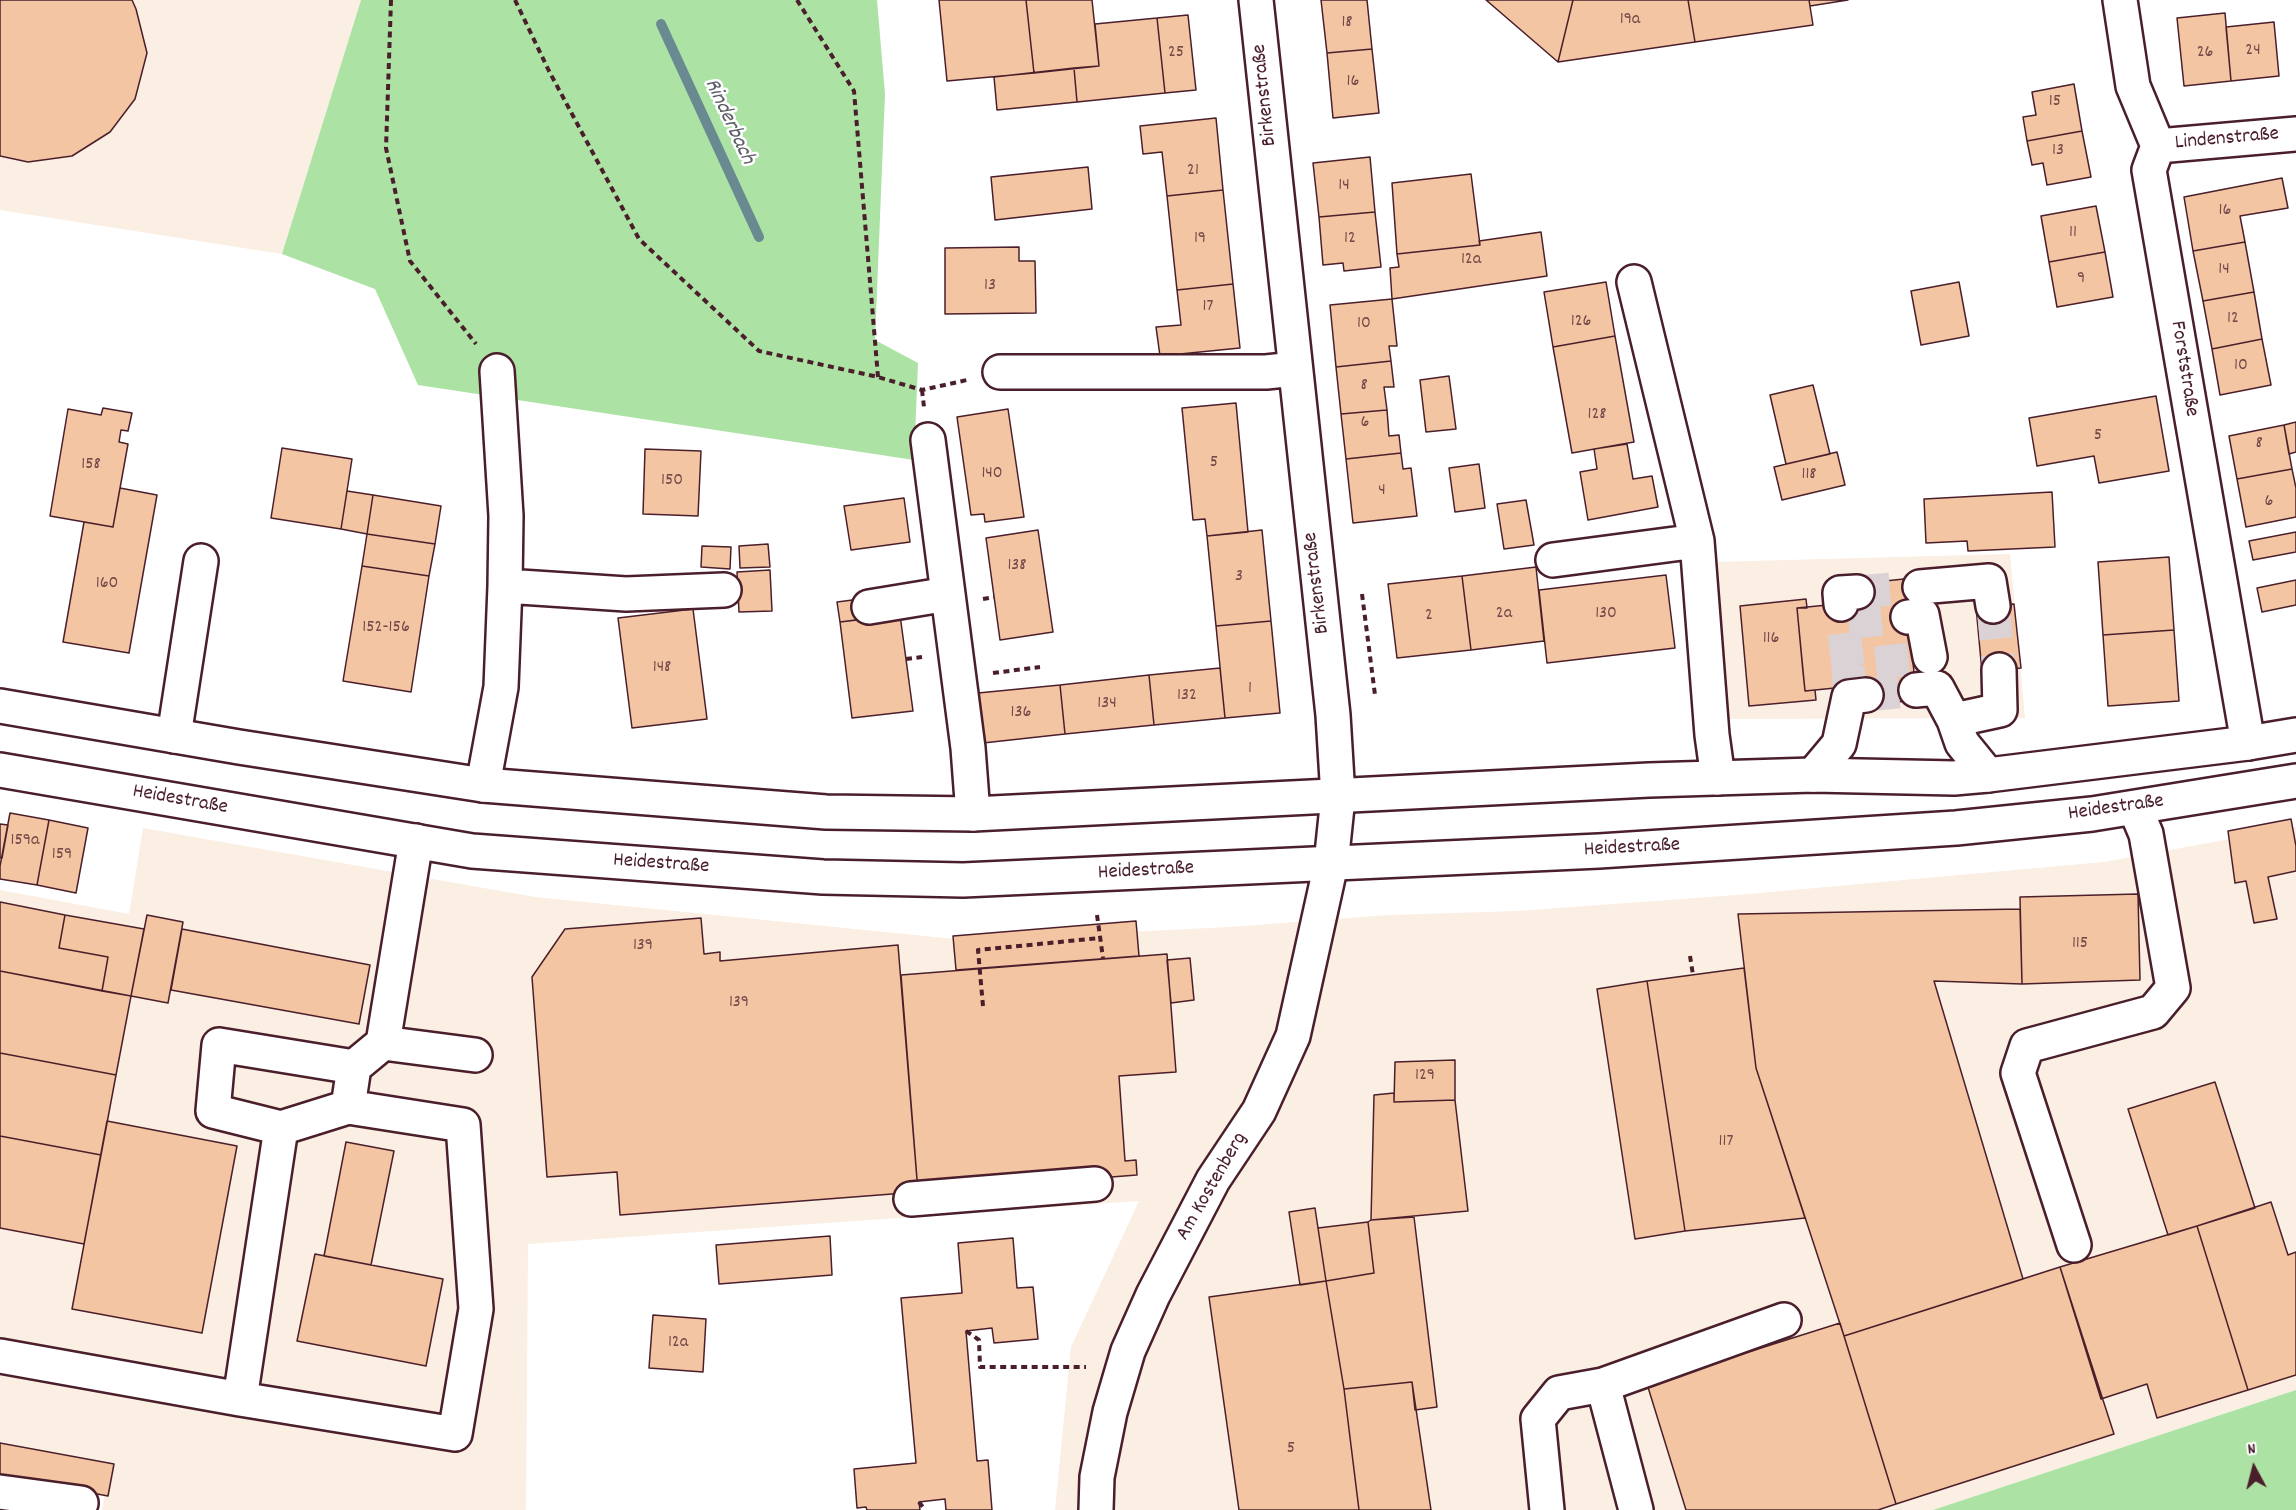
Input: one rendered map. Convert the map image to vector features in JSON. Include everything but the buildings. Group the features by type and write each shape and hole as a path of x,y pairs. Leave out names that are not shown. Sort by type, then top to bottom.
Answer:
{"main road":[{"name":"Birkenstraße","path":"1256,0 1294,369 1334,715 1338,797 1331,864"},
{"path":"2120,0 2133,86 2158,146"},
{"name":"Lindenstraße","path":"2158,146 2296,134"},
{"name":"Forststraße","path":"2158,146 2149,170 2248,743"},
{"path":"1634,282 1697,541 1712,735 1718,778"},
{"path":"1000,372 1266,372 1294,369"},
{"path":"483,785 501,687 505,586 506,516 497,370"},
{"path":"928,440 942,579 959,676 968,748 973,814"},
{"path":"1553,560 1697,541"},
{"path":"174,736 201,561"},
{"path":"869,607 942,579"},
{"path":"1988,775 1962,743 1954,720 1924,673 1914,602 1989,582 1993,606"},
{"path":"505,586 626,594 724,590"},
{"path":"1954,720 2000,710 1999,670"},
{"path":"1813,775 1839,744 1855,693"},
{"path":"0,706 483,785 826,812 973,814 1338,797 1429,790 1718,778 1813,775 1954,777 1988,775 2296,735"},
{"name":"Heidestraße","path":"0,770 472,851 835,878 963,880 1599,851 1956,828 2092,814 2296,781"},
{"path":"2074,1245 2018,1073 2027,1046 2153,1011 2173,988 2146,834 2135,808"},
{"path":"348,1107 354,1067 383,1043 416,841"},
{"name":"Am Kostenberg","path":"1096,1510 1097,1477 1110,1412 1128,1351 1153,1295 1213,1180 1259,1111 1293,1036 1331,864"},
{"path":"383,1043 475,1055"},
{"path":"0,1356 454,1434 476,1309 463,1125 348,1107 281,1128 213,1111 219,1045 354,1067"},
{"path":"240,1399 281,1128"},
{"path":"911,1199 1095,1184"},
{"path":"1547,1510 1538,1419 1559,1393 1603,1384 1784,1320"},
{"path":"1603,1384 1636,1510"},
{"path":"0,1492 81,1503"}],"path":[{"path":"390,0 386,148 410,261 497,370"},
{"path":"515,0 549,71 639,239 759,351 878,377 922,390 1000,372"},
{"path":"797,0 854,91 878,377"},
{"path":"1362,594 1375,695"},
{"path":"959,676 1040,667"},
{"path":"1097,915 1103,958"},
{"path":"983,1006 978,950 1100,938"},
{"path":"1690,956 1694,975"},
{"path":"966,1331 979,1341 980,1367 1086,1367"},
{"path":"919,1502 925,1510"}],"shaded area":[{"path":"0,0 361,0 282,254 0,210"},
{"path":"2010,554 2025,718 1729,719 1713,562"},
{"path":"2296,827 2296,1390 1933,1510 1055,1510 1071,1347 1139,1201 528,1244 526,1510 102,1510 110,1463 0,1442 0,890 129,914 143,828 535,897 965,940 1229,927 1389,915 1517,911 1737,895 2104,862"}],"green space":[{"path":"361,0 877,0 885,94 875,340 918,363 914,460 418,385 375,289 282,254"},
{"path":"2296,1390 2296,1510 1933,1510"}],"waterway":[{"name":"Rinderbach","path":"661,24 759,237"}],"tunnel":[{"path":"1857,592 1905,588"},
{"path":"1993,606 1999,670"},
{"path":"1848,666 1843,623 1908,617"},
{"path":"1849,687 1848,666 1913,659"},
{"path":"1866,695 1916,690"}]}
